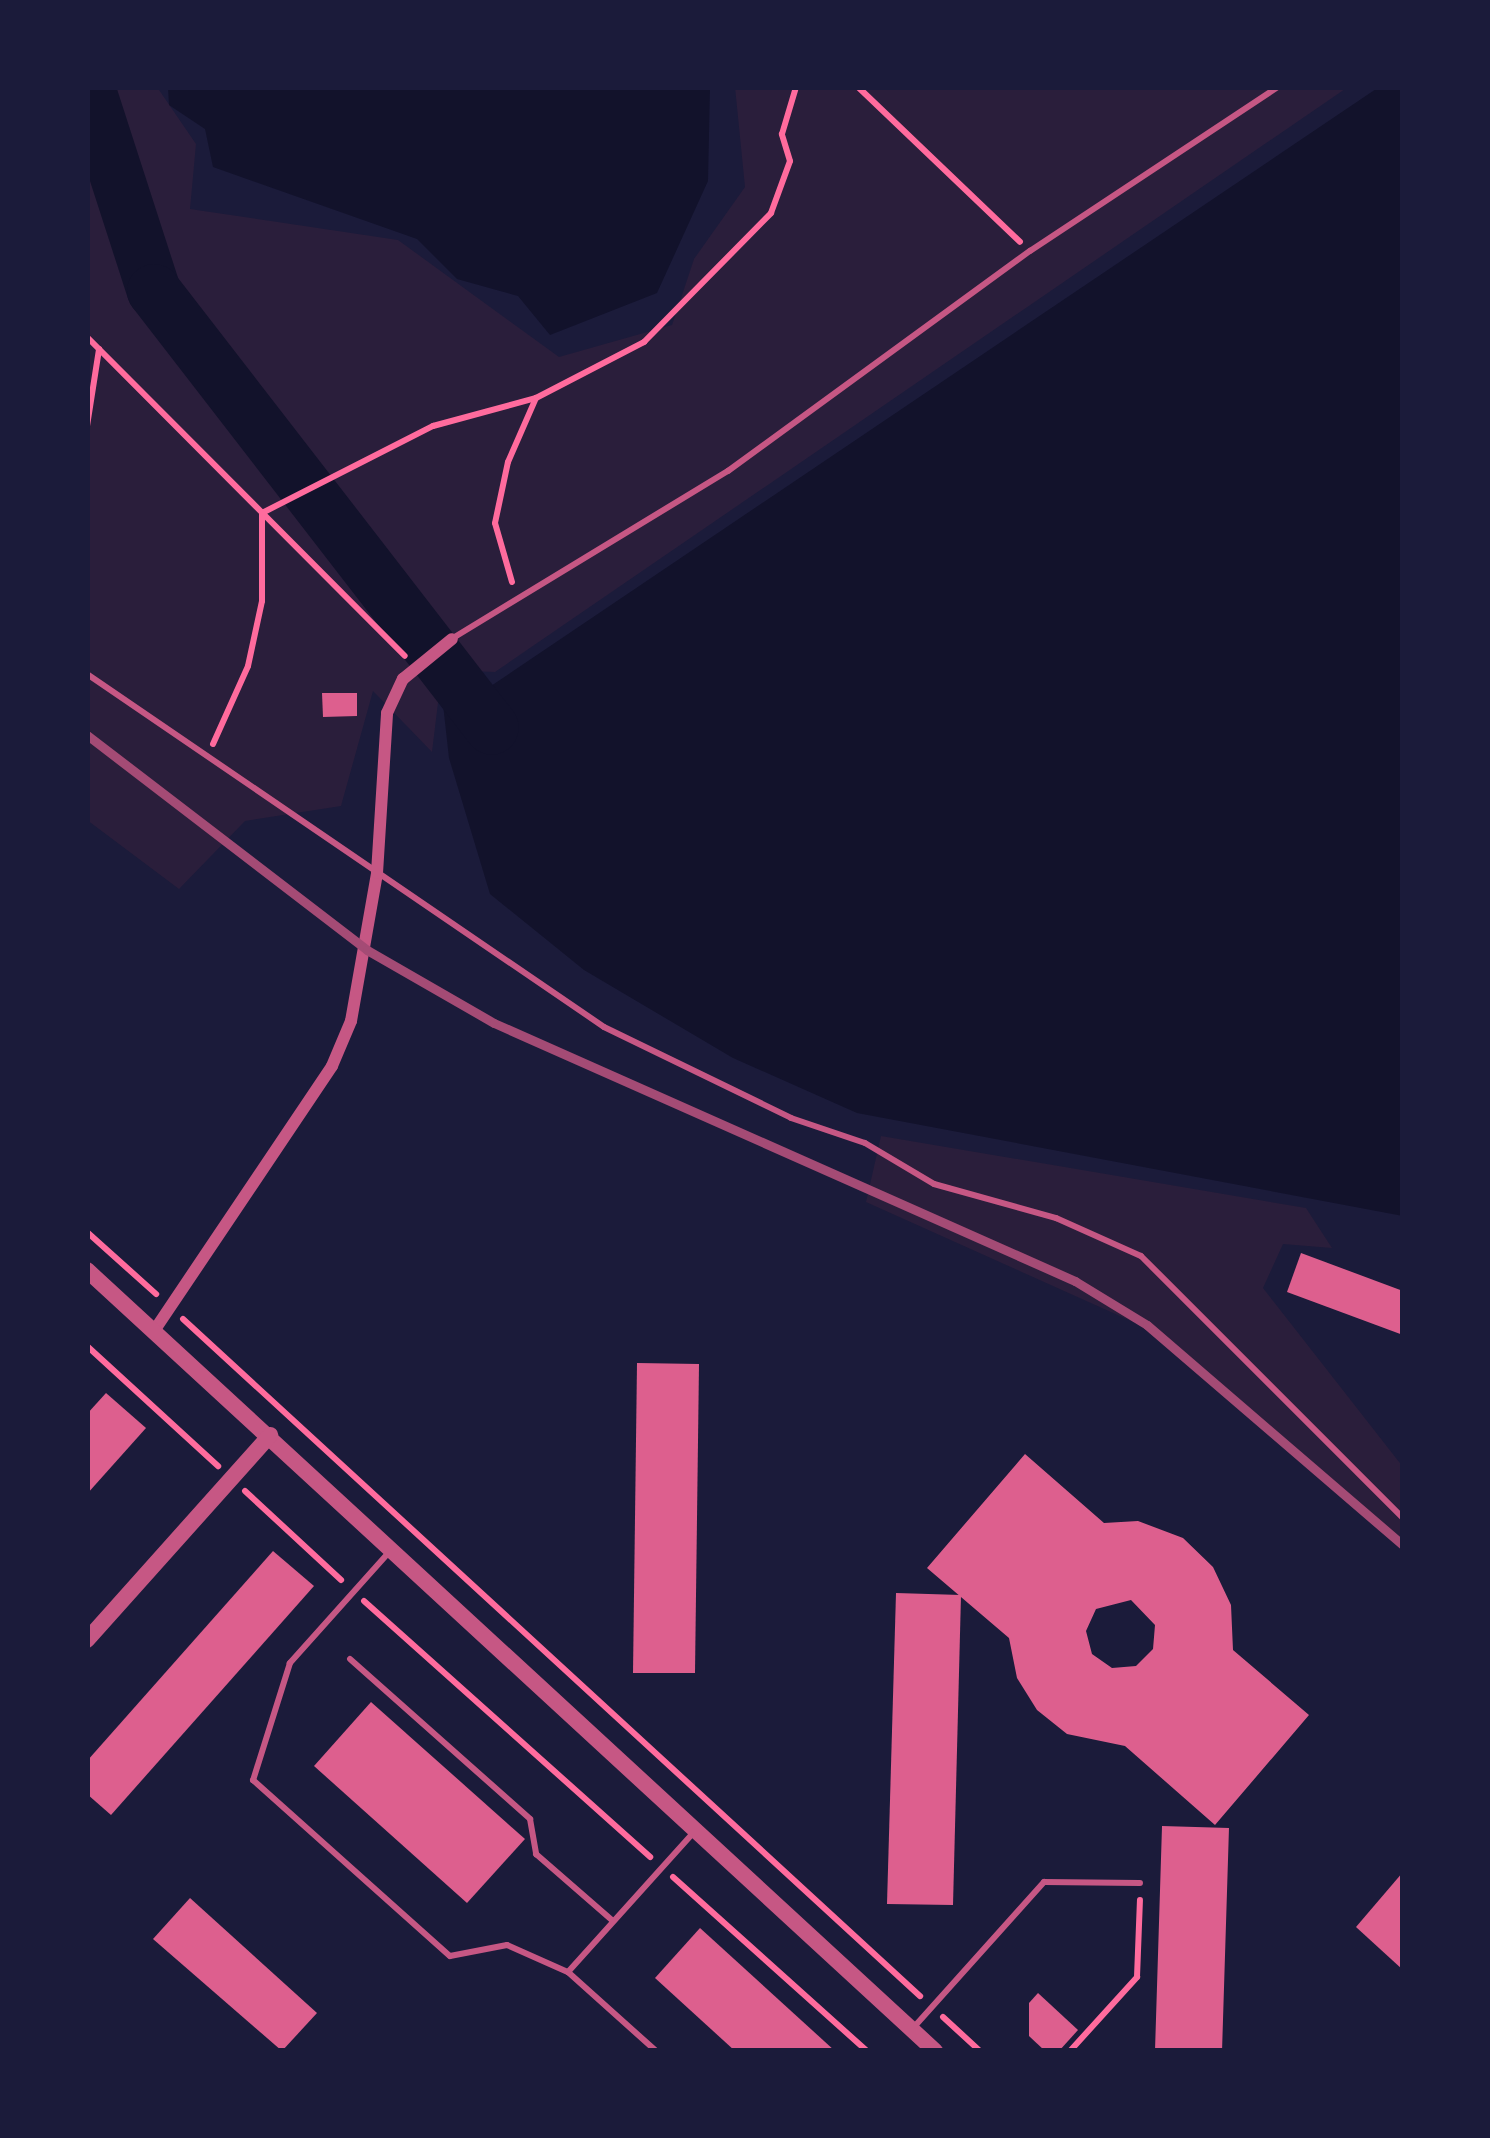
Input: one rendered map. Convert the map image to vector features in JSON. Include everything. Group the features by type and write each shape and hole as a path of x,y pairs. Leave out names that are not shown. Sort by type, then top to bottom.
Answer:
{"street":[{"path":"154,1331 332,1066 363,976 377,873 387,713 394,692 452,639"},
{"path":"87,1270 935,2051"},
{"path":"87,1640 270,1435"}],"lane":[{"path":"452,639 728,471 1030,251 1278,87"},
{"path":"87,674 604,1028 791,1118 865,1143 934,1184 1056,1218 1142,1256 1403,1518"},
{"path":"392,1549 290,1663 253,1780 450,1956 507,1945 568,1972 656,2051"},
{"path":"350,1659 530,1819 536,1854 614,1921"},
{"path":"568,1972 696,1830"},
{"path":"912,2030 1044,1882 1140,1883"}],"path":[{"path":"262,513 311,482 434,426 536,398 644,342 772,213 790,161 782,134 796,87"},
{"path":"858,87 1030,251"},
{"path":"87,337 416,668"},
{"path":"87,426 99,349"},
{"path":"517,600 495,523 508,462 536,398"},
{"path":"208,753 248,666 262,601 262,513"},
{"path":"87,1232 980,2051"},
{"path":"87,1346 867,2051"},
{"path":"1070,2051 1137,1977 1140,1883"}],"shaded area":[{"path":"87,87 157,87 196,144 190,209 398,240 559,357 672,325 694,259 745,187 735,87 1348,87 495,672 442,670 432,752 373,691 341,806 245,821 179,889 87,820"},
{"path":"168,87 710,87 708,181 657,293 550,335 518,296 457,279 417,239 213,167 205,129 169,105"},
{"path":"1379,87 1403,87 1403,1216 857,1113 733,1058 584,970 490,894 449,758 441,686 450,673 488,688"},
{"path":"881,1136 1306,1208 1332,1248 1283,1244 1263,1288 1403,1467 1403,1551 1151,1330 866,1202"}],"building":[{"path":"322,693 357,693 357,716 323,717"},
{"path":"1301,1253 1403,1291 1403,1335 1287,1292"},
{"path":"637,1363 699,1364 695,1673 633,1673"},
{"path":"106,1393 146,1428 87,1494 87,1414"},
{"path":"1025,1454 1104,1523 1138,1521 1183,1538 1213,1567 1231,1605 1233,1650 1309,1715 1215,1825 1125,1746 1067,1734 1037,1710 1017,1678 1009,1638 927,1568","holes":["1131,1600 1155,1625 1153,1649 1136,1666 1112,1668 1092,1654 1086,1631 1096,1609"]},
{"path":"273,1551 314,1586 111,1815 87,1794 87,1761"},
{"path":"896,1593 961,1595 953,1905 887,1904"},
{"path":"371,1702 525,1839 467,1903 314,1766"},
{"path":"1162,1826 1229,1828 1222,2051 1155,2051"},
{"path":"1403,1872 1403,1970 1356,1927"},
{"path":"190,1898 317,2013 282,2051 153,1939"},
{"path":"700,1928 835,2051 735,2051 655,1978"},
{"path":"1038,1993 1078,2030 1059,2051 1045,2051 1029,2036 1029,2003"}],"waterway":[{"path":"88,87 154,291 492,728"}],"railway":[{"path":"87,735 367,950 494,1023 1075,1281 1147,1325 1403,1545"}]}
